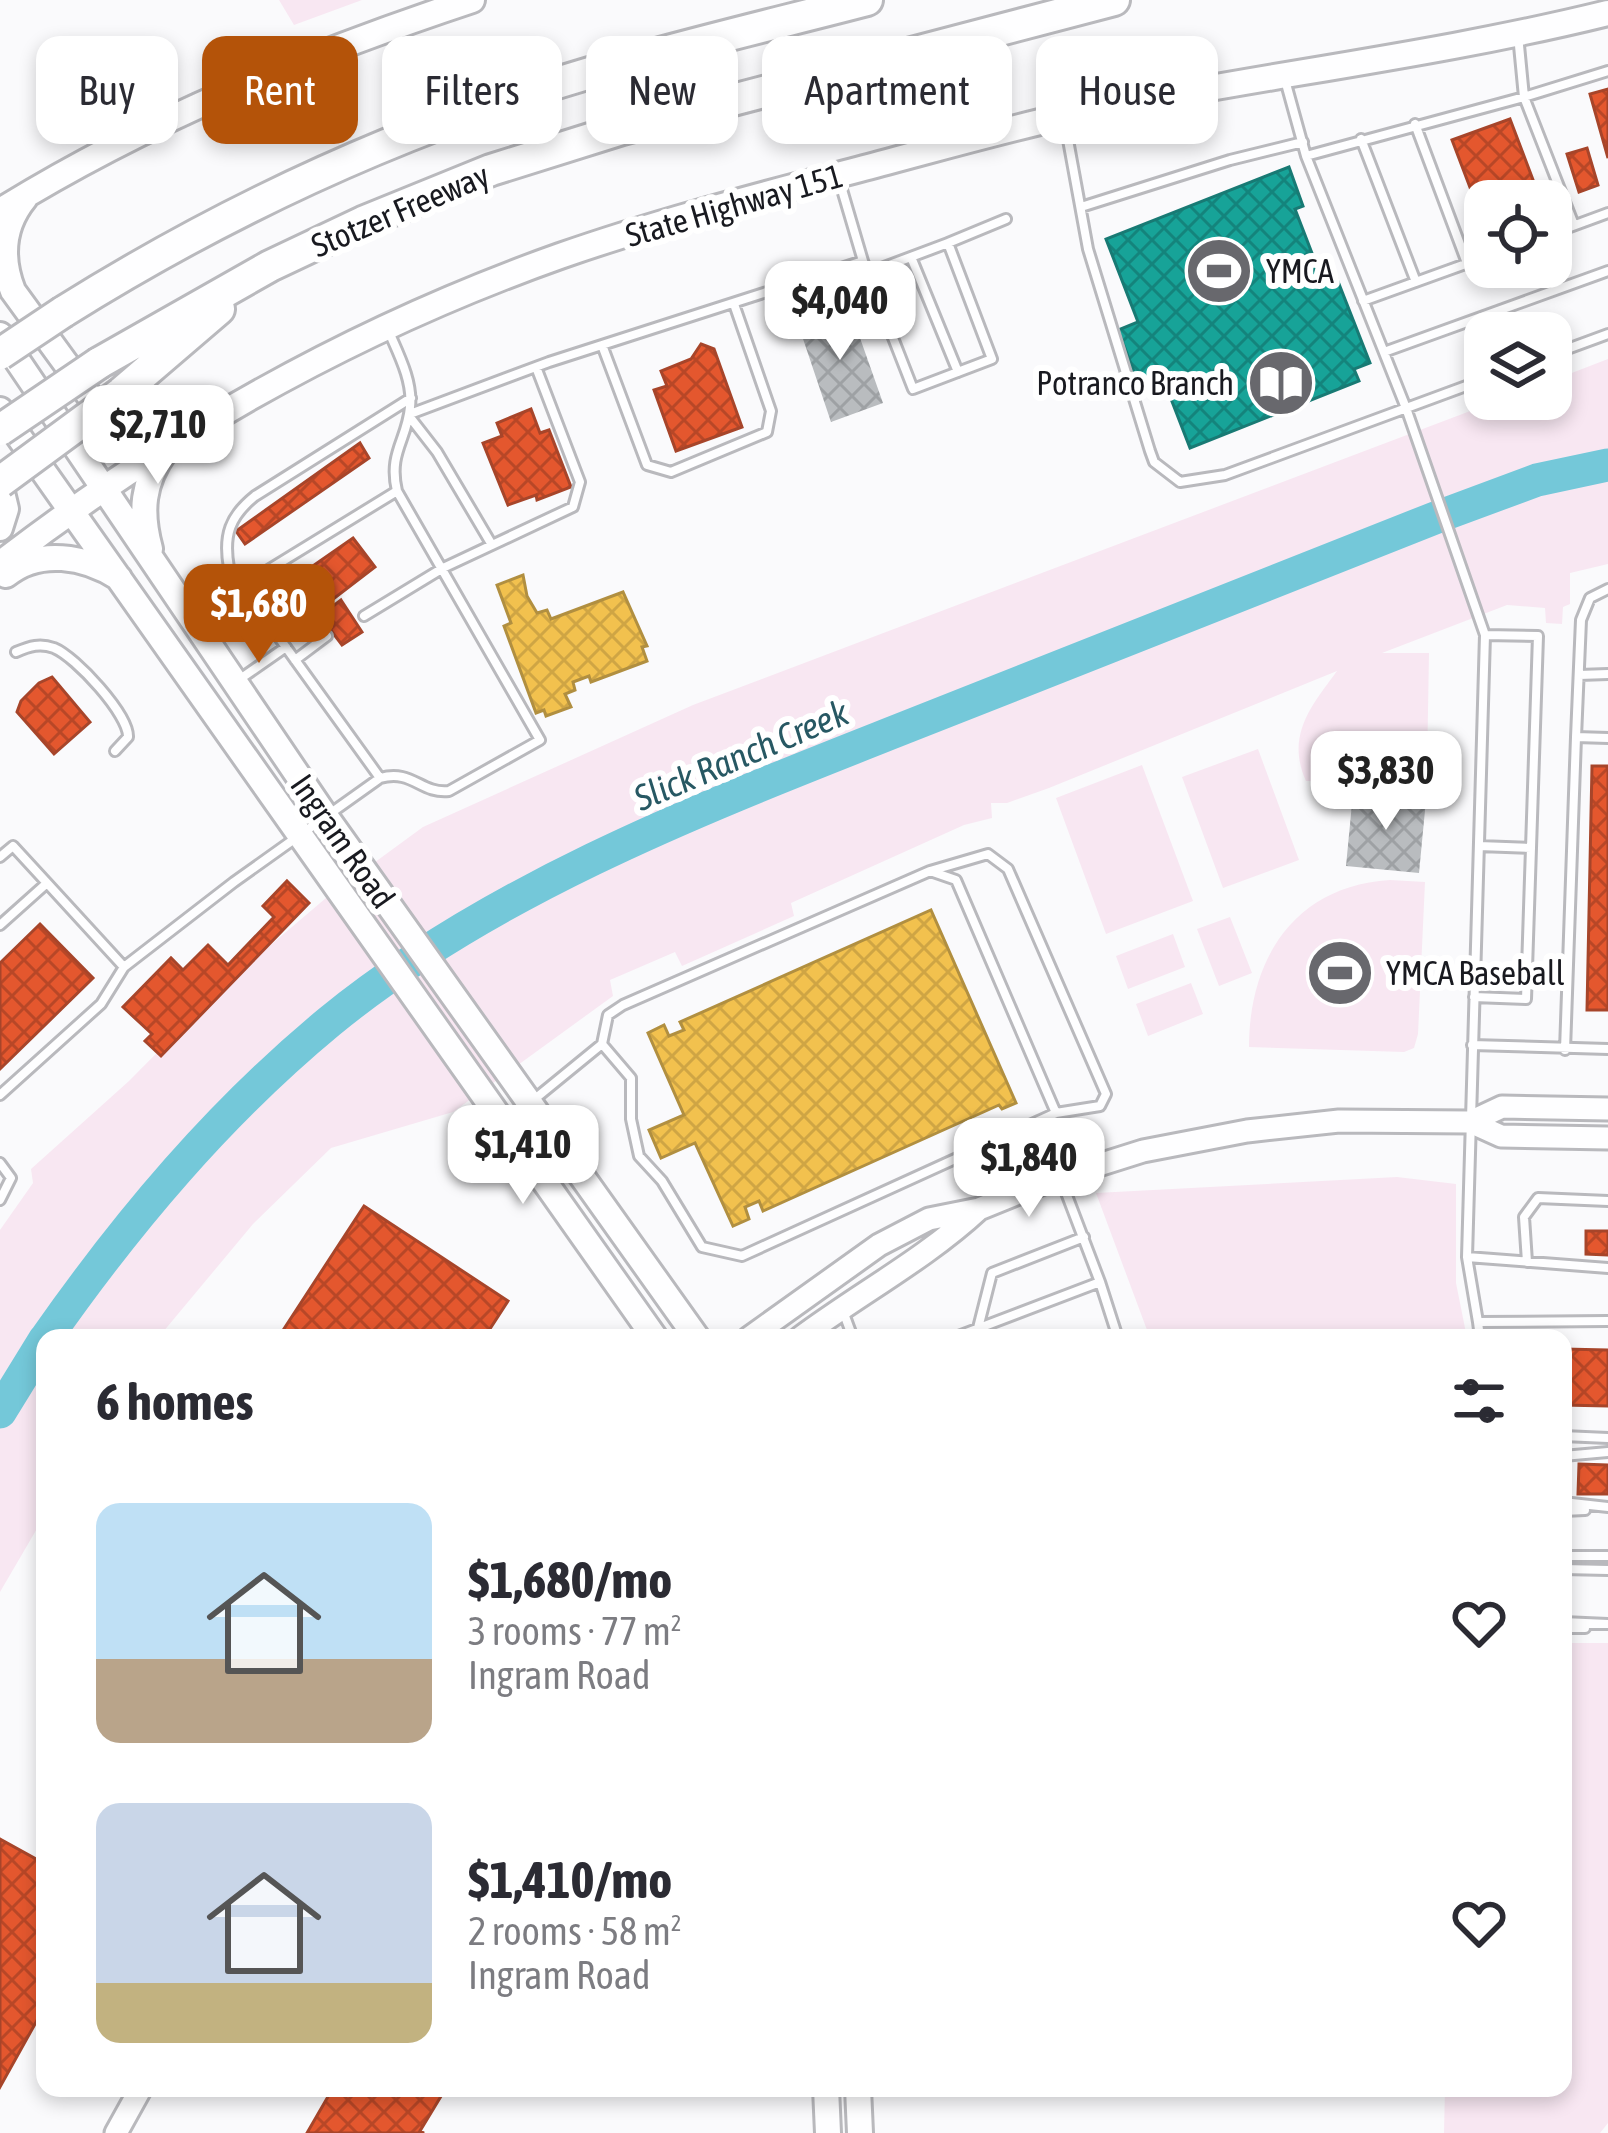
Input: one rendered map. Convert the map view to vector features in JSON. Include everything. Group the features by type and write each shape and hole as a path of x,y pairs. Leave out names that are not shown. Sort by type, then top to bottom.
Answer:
{"highway":[{"name":"Stotzer Freeway","path":"0,354 63,312 244,209 418,131 566,80 867,0"},
{"name":"Stotzer Freeway","path":"0,430 99,363 270,266 410,202 540,154 1114,0"},
{"path":"0,483 121,393 270,266"}],"main road":[{"path":"0,206 229,92 472,0"},
{"name":"State Highway 151","path":"1218,89 1608,13"},
{"name":"State Highway 151","path":"0,564 180,437 255,392 387,327 564,255 694,213 1036,123"},
{"path":"32,191 11,217 4,242 13,291 112,427 140,440 180,437"},
{"name":"Ingram Road","path":"0,335 326,817 690,1329"},
{"name":"Ingram Road","path":"0,410 649,1329"},
{"path":"156,568 143,524 144,495 158,462 180,437"},
{"path":"0,483 6,508 0,528"},
{"path":"0,581 30,560 51,558 89,564 123,580"},
{"path":"500,1123 528,1104"},
{"path":"826,2097 828,2133"},
{"path":"858,2097 860,2133"}],"street":[{"path":"1470,1122 1502,1107 1608,1109"},
{"path":"762,1329 879,1245 929,1219 979,1209 1143,1151 1247,1131 1339,1121 1470,1122 1501,1136 1608,1138"},
{"path":"812,1329 941,1244 979,1209"},
{"path":"116,2133 136,2097"}],"lane":[{"path":"1517,34 1524,98 1574,225 1608,213"},
{"path":"1306,156 1608,71"},
{"path":"1285,77 1306,156 1406,408 1485,634 1467,1257 1479,1329"},
{"path":"1415,124 1464,255"},
{"path":"1361,140 1416,282"},
{"path":"1081,208 1303,142"},
{"path":"1069,144 1088,249 1154,462 1180,482 1225,476 1464,387"},
{"path":"838,175 863,261 913,389 992,359 948,243"},
{"path":"868,273 1006,219"},
{"path":"911,257 958,371"},
{"path":"409,416 536,367 863,261"},
{"path":"1364,301 1464,264"},
{"path":"1384,352 1608,271"},
{"path":"602,345 647,465 671,472 766,432 771,411 734,304"},
{"path":"0,1095 101,1004 124,967 380,778 406,776 429,789 448,791 540,740 397,491 393,461 411,398 387,327"},
{"path":"1572,347 1608,334"},
{"path":"364,616 443,568 573,506 580,482 536,367"},
{"path":"380,778 229,568 227,531 236,512 411,398"},
{"path":"409,416 437,452 492,545"},
{"path":"242,586 397,491"},
{"path":"1565,1050 1584,608 1590,598 1608,589"},
{"path":"1474,998 1526,999 1538,636 1485,634"},
{"path":"295,660 327,636"},
{"path":"16,652 40,645 57,649 75,663 127,722 128,737 115,752"},
{"path":"234,683 286,647"},
{"path":"1579,675 1608,674"},
{"path":"1576,737 1608,738"},
{"path":"0,857 13,846 124,967"},
{"path":"1479,846 1531,848"},
{"path":"528,1104 602,1044 608,1015 622,1005 931,871 988,854 1008,869 1106,1094 1100,1106 1056,1113 742,1256 703,1246 662,1181 639,1156 631,1118 631,1078 602,1044"},
{"path":"931,871 956,880 1056,1113"},
{"path":"0,925 47,883"},
{"path":"1472,1045 1608,1048"},
{"path":"0,1163 10,1178 0,1200"},
{"path":"1060,1177 1115,1329"},
{"path":"1527,1262 1524,1217 1538,1198 1608,1201"},
{"path":"977,1329 992,1273 1084,1237"},
{"path":"1467,1257 1608,1268"},
{"path":"977,1329 1100,1282"},
{"path":"842,1307 850,1329"},
{"path":"1478,1322 1608,1322"},
{"path":"1572,1436 1608,1438"},
{"path":"1572,1455 1608,1452"},
{"path":"1572,1503 1608,1508"},
{"path":"1572,1510 1608,1508"},
{"path":"1572,1556 1608,1556"},
{"path":"1572,1569 1608,1570"},
{"path":"1572,1625 1608,1626"}],"shaded area":[{"path":"279,0 362,0 294,25"},
{"path":"1608,359 1608,564 1570,573 1570,604 1563,607 1562,624 1546,623 1545,608 1507,605 1382,653 1429,653 1427,769 1413,782 1306,781 1300,764 1300,735 1311,708 1337,671 1049,788 1007,803 991,803 992,818 964,825 791,903 794,916 682,966 675,952 610,980 613,996 453,1112 331,1148 253,1224 166,1329 36,1329 36,1530 0,1592 0,1230 33,1183 31,1169 129,1081 226,983 326,898 423,827 693,705 1464,413 1464,420 1572,420 1572,373"},
{"path":"1258,749 1299,860 1223,888 1182,777"},
{"path":"1142,765 1193,901 1106,934 1056,798"},
{"name":"YMCA Baseball","path":"1390,880 1425,882 1414,1048 1404,1052 1249,1047 1258,984 1284,932 1328,896"},
{"path":"1230,917 1252,973 1219,986 1197,929"},
{"path":"1173,934 1185,967 1128,989 1116,956"},
{"path":"1191,983 1203,1014 1148,1036 1136,1004"},
{"path":"1397,1177 1456,1184 1456,1283 1465,1329 1147,1329 1096,1193"},
{"path":"1572,1643 1608,1643 1608,2123 1600,2133 1444,2133 1445,2097 1572,2097"}],"building: Homes":[{"path":"523,575 537,613 547,610 551,619 623,592 647,646 642,647 647,661 591,682 589,676 573,682 575,690 565,694 571,707 546,716 544,710 536,713 504,626 511,623 497,585"},
{"path":"931,910 1016,1103 1002,1109 999,1105 763,1211 759,1201 745,1207 749,1219 733,1226 695,1143 661,1158 649,1130 684,1115 648,1033 664,1025 669,1036 684,1030 680,1022"}],"building: Shops":[{"path":"1608,89 1608,158 1590,94"},
{"path":"1510,119 1533,180 1467,180 1452,140"},
{"path":"1587,148 1598,185 1579,192 1567,154"},
{"path":"701,344 714,349 742,427 676,451 654,390 667,386 661,371 691,359"},
{"path":"531,409 540,433 549,430 571,487 508,505 483,443 502,436 497,423"},
{"path":"360,443 369,458 245,544 236,531"},
{"path":"353,538 375,567 319,610 294,579"},
{"path":"341,600 362,632 342,645 320,616"},
{"path":"52,677 90,722 54,754 17,712 39,683"},
{"path":"1592,766 1608,766 1608,1010 1587,1010"},
{"path":"287,881 309,903 161,1056 145,1041 152,1034 123,1007 171,958 183,970 208,945 228,965 274,917 263,906"},
{"path":"40,924 93,978 0,1069 0,963"},
{"path":"364,1206 508,1301 490,1329 284,1329"},
{"path":"1586,1231 1608,1231 1608,1255 1586,1254"},
{"path":"1572,1349 1608,1350 1608,1406 1572,1405"},
{"path":"1579,1464 1608,1465 1608,1494 1578,1494"},
{"path":"0,1839 36,1859 36,2022 0,2087"},
{"path":"328,2097 441,2097 420,2131 424,2133 307,2133"}],"building: Public":[{"path":"1289,167 1303,206 1295,209 1315,261 1328,256 1370,363 1354,369 1359,381 1190,448 1166,386 1159,388 1154,375 1138,382 1118,330 1138,322 1106,239"}],"building: Other":[{"path":"848,304 883,403 831,422 797,321"},
{"path":"1353,793 1426,800 1419,873 1346,866"}],"waterway":[{"name":"Slick Ranch Creek","path":"53,1329 177,1170 289,1057 394,973 534,889 759,786 1440,516 1537,480 1608,465"},
{"name":"Slick Ranch Creek","path":"0,1412 36,1354"}],"place":[{"name":"YMCA","path":"1219,271"},
{"name":"Potranco Branch","path":"1281,383"},
{"name":"YMCA Baseball","path":"1340,973"}]}
